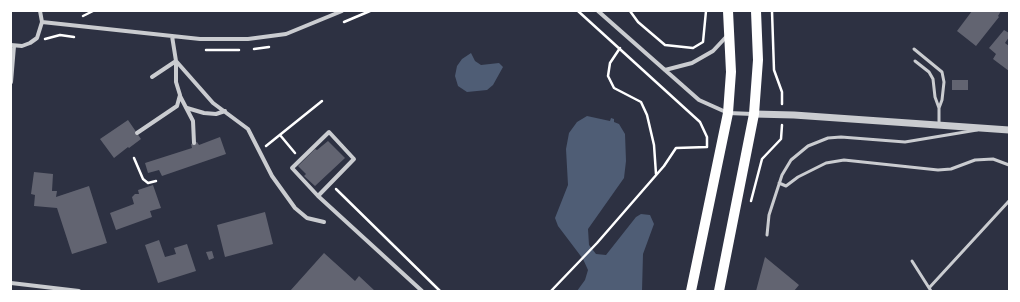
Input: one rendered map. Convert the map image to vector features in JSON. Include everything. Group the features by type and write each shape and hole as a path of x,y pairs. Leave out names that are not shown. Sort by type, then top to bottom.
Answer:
{"main road":[{"path":"691,291 728,113 731,72 728,11"},
{"path":"719,291 754,114 758,60 756,11"}],"street":[{"path":"11,82 12,46 30,43 39,34 42,22 40,11"},
{"path":"42,22 172,36 248,39 286,34 342,11"},
{"path":"598,11 699,100 728,113 782,115 1009,130"},
{"path":"665,70 692,63 713,51 729,34"},
{"path":"172,36 176,61 176,82 180,95 194,121 194,143"},
{"path":"152,76 176,61"},
{"path":"176,61 213,103 248,129 272,176 295,208 308,218 324,222"},
{"path":"137,133 177,106 180,95"},
{"path":"187,108 204,113 216,114 225,111"},
{"path":"318,196 354,159 329,132 292,168 318,196 422,291"},
{"path":"11,283 79,291"}],"lane":[{"path":"914,49 942,72 942,100 939,108"},
{"path":"916,61 929,72 933,79 935,97 939,108 939,126"},
{"path":"767,235 769,215 775,191 791,160 808,146 828,138 841,137 905,142 987,129"},
{"path":"779,183 786,186 798,177 826,163 844,160 938,170 951,169 975,160 992,159 1009,165"},
{"path":"912,261 930,290 1009,201"}],"path":[{"path":"82,17 93,11"},
{"path":"578,11 700,122 707,137 707,147"},
{"path":"630,11 638,22 665,45 693,48 703,42 706,11"},
{"path":"750,204 762,159 781,139 782,92 774,70 772,11"},
{"path":"75,16 90,18"},
{"path":"620,48 610,63 608,76 614,88 641,102 654,145 656,175"},
{"path":"260,152 322,101"},
{"path":"280,135 301,159"},
{"path":"551,291 597,243 656,175 676,148 707,147 720,149"},
{"path":"746,153 762,159"},
{"path":"134,158 143,179 148,183 156,181"},
{"path":"330,183 440,291"}],"water":[{"path":"471,53 475,61 481,65 499,63 503,67 493,85 487,90 467,92 458,86 455,76 457,66 462,59"},
{"path":"587,116 610,121 611,118 614,119 614,122 619,124 625,134 626,161 624,178 588,229 589,245 596,254 606,255 636,217 641,214 650,215 654,224 643,254 642,291 577,291 585,280 588,270 583,259 558,226 555,218 568,185 566,149 569,133 577,122"}],"building":[{"path":"972,11 1001,11 998,16 999,17 976,46 957,31"},
{"path":"1004,30 1009,33 1009,37 1005,43 1009,46 1009,71 993,59 996,54 989,48"},
{"path":"952,80 968,80 968,90 952,90"},
{"path":"128,120 141,139 114,158 100,139"},
{"path":"220,137 226,154 162,176 159,170 148,173 145,163 192,148 191,144 197,142 199,145"},
{"path":"328,141 345,158 315,186 304,176 306,174 298,166 315,149 317,150"},
{"path":"34,172 53,174 52,191 57,191 56,197 89,186 107,243 72,254 57,208 34,206 35,195 31,194"},
{"path":"153,185 161,208 150,211 152,217 116,230 110,213 134,204 132,197 135,194 139,194 138,190"},
{"path":"265,212 273,244 225,257 217,225"},
{"path":"159,240 165,257 176,254 174,248 187,244 196,271 158,283 145,245"},
{"path":"212,251 214,258 209,260 206,252"},
{"path":"324,253 355,281 359,276 375,291 290,291"},
{"path":"765,257 799,285 794,291 756,291"}]}
